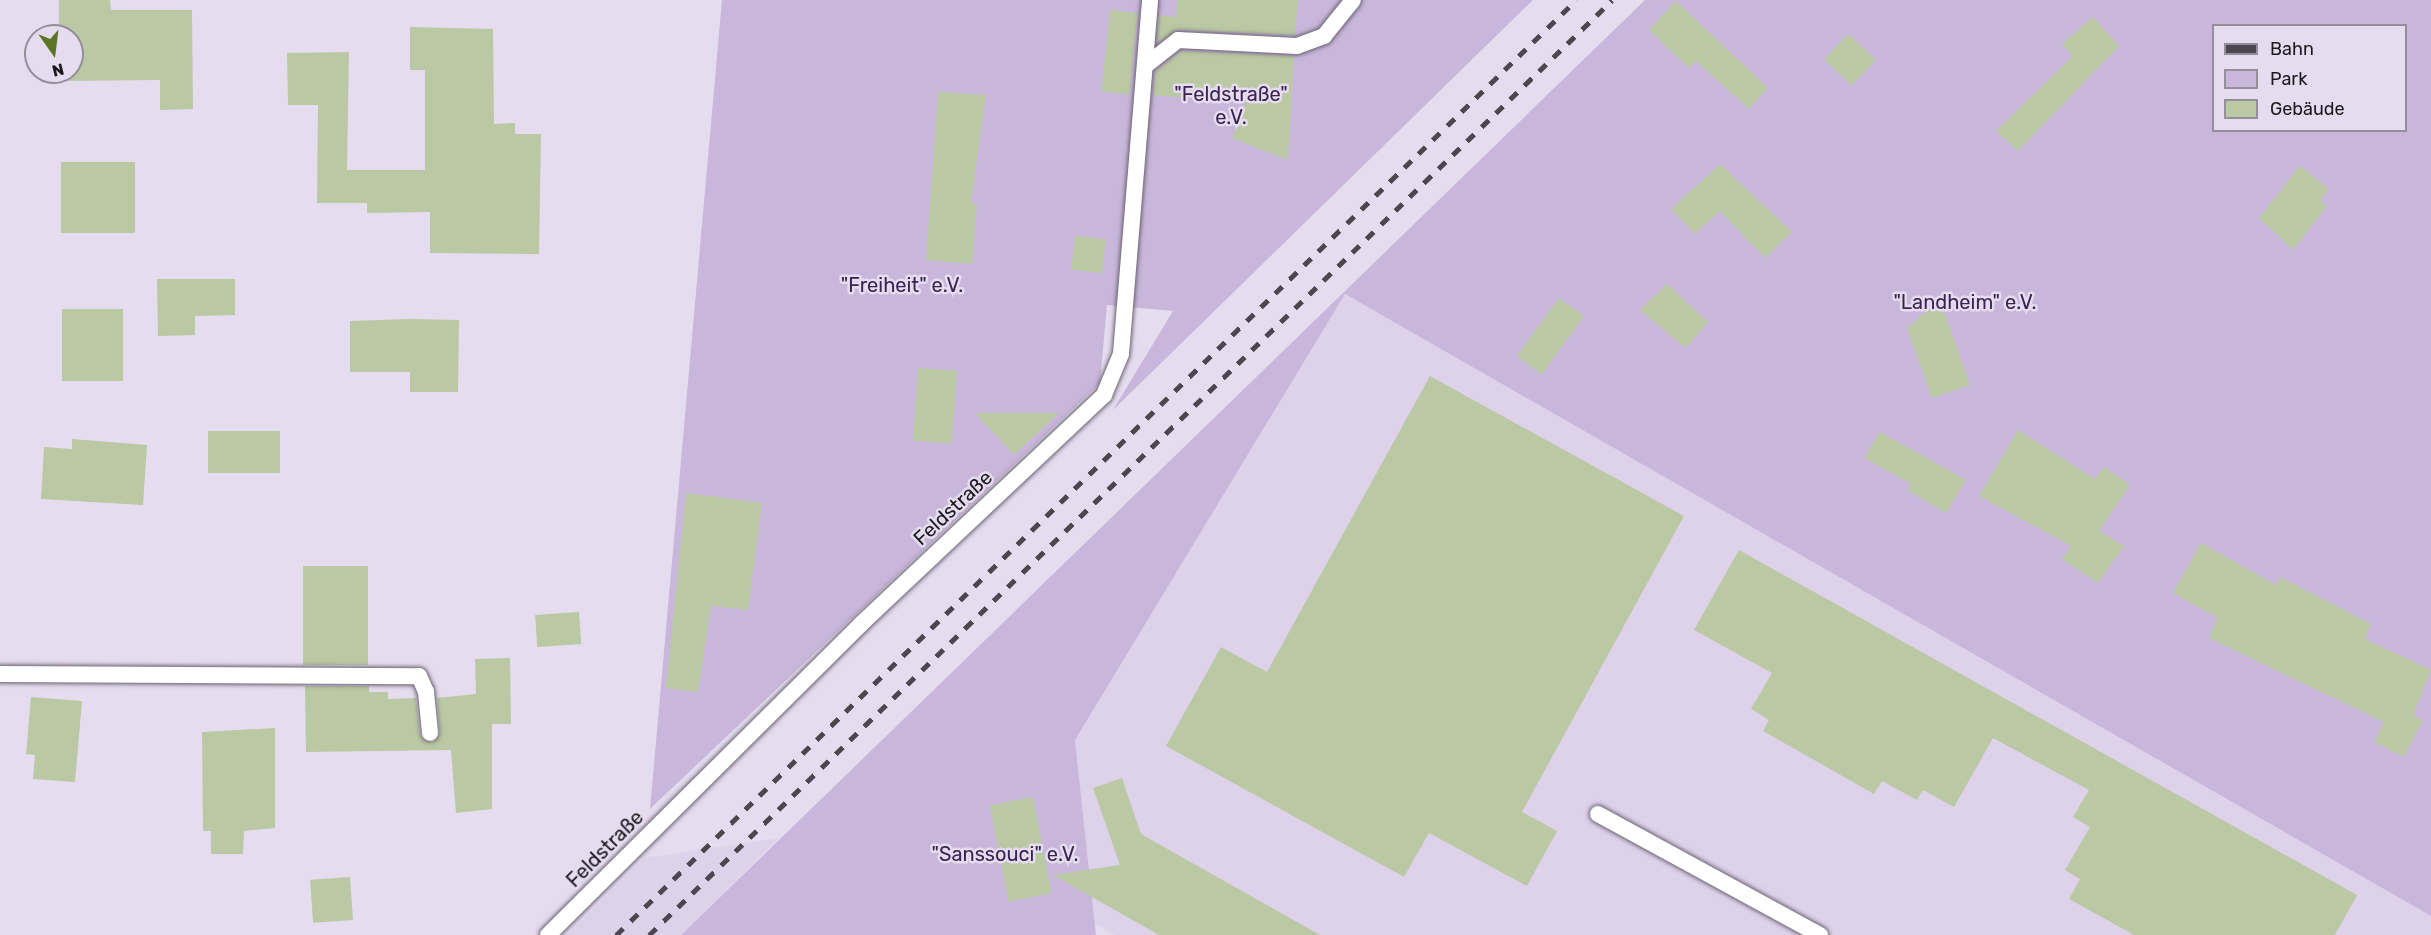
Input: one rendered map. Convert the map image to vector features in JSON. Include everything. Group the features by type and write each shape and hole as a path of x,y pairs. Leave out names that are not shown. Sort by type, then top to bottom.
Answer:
{"lane":[{"name":"Feldstraße","path":"548,935 861,624 1104,395 1121,354 1150,0"},
{"path":"1145,66 1178,40 1297,46 1324,36 1353,0"},
{"path":"0,674 419,676 426,692 430,733"},
{"path":"1598,814 1820,935"}],"shaded area":[{"path":"1345,294 2431,916 2431,935 1114,935 1095,924 1075,740"},
{"path":"779,838 681,935 568,935 645,858"}],"green space":[{"name":"\"Freiheit\" e.V.","path":"722,0 1533,0 1113,410 1173,311 1107,305 1100,383 650,809"},
{"name":"\"Landheim\" e.V.","path":"1645,0 2431,0 2431,916 1345,294 1075,740 1096,935 681,935"}],"building":[{"path":"59,0 110,0 111,10 192,10 193,109 160,110 160,80 84,81 84,24 59,24"},
{"path":"1177,0 1298,0 1295,35 1179,30 1157,43 1159,15 1176,17"},
{"path":"1676,1 1768,88 1749,109 1696,61 1689,68 1649,30"},
{"path":"1110,10 1138,13 1129,94 1101,92"},
{"path":"2093,17 2119,46 2018,151 1996,131 2073,56 2062,44"},
{"path":"410,27 493,29 494,124 515,123 515,134 541,134 539,254 430,253 430,212 367,213 367,203 317,203 318,105 288,105 287,53 349,52 347,170 425,170 425,70 410,70"},
{"path":"1848,34 1876,60 1852,86 1824,60"},
{"path":"1181,51 1294,56 1288,160 1232,138 1246,103 1153,95 1155,72"},
{"path":"938,92 986,95 971,203 977,204 972,264 926,260"},
{"path":"61,162 135,162 135,233 61,233"},
{"path":"1720,164 1792,232 1765,258 1720,211 1695,234 1671,209"},
{"path":"2300,166 2329,189 2320,200 2327,206 2293,250 2259,218"},
{"path":"1075,236 1106,239 1102,273 1071,270"},
{"path":"157,279 235,279 235,315 195,316 195,335 158,336"},
{"path":"1667,284 1708,322 1686,348 1640,310"},
{"path":"1559,298 1584,316 1542,374 1517,356"},
{"path":"1940,300 1970,385 1932,398 1907,328"},
{"path":"62,309 123,309 123,381 62,381"},
{"path":"459,320 458,392 410,392 410,372 350,372 350,321"},
{"path":"918,368 957,371 952,444 913,441"},
{"path":"1430,376 1684,516 1522,812 1557,831 1527,886 1429,833 1404,877 1166,746 1221,647 1267,672"},
{"path":"975,413 1059,413 1014,455"},
{"path":"2018,430 2095,479 2104,467 2130,485 2099,531 2124,546 2098,583 2062,559 2071,546 1979,496"},
{"path":"208,431 280,431 280,473 208,473"},
{"path":"1880,432 1966,480 1946,513 1907,490 1911,484 1864,458"},
{"path":"72,439 147,445 143,505 41,499 44,447 72,449"},
{"path":"686,493 762,503 748,610 711,606 698,692 666,688"},
{"path":"2201,543 2276,585 2280,577 2371,624 2365,639 2431,670 2413,715 2423,720 2404,757 2374,742 2384,722 2209,638 2218,618 2173,593"},
{"path":"1739,550 2357,895 2335,935 2134,935 2069,899 2080,879 2065,870 2090,827 2073,817 2089,790 1993,738 1954,807 1923,790 1917,800 1882,781 1874,794 1763,731 1769,720 1751,709 1772,673 1694,630"},
{"path":"303,566 368,566 368,665 303,665"},
{"path":"579,612 581,644 537,647 535,615"},
{"path":"510,658 511,724 492,724 492,809 456,813 451,750 306,752 305,686 369,686 369,692 388,692 388,699 416,698 420,735 432,743 440,733 437,698 476,694 475,659"},
{"path":"31,697 82,701 75,782 33,779 35,755 26,754"},
{"path":"275,728 275,828 244,831 243,854 211,854 211,831 203,831 202,732"},
{"path":"1122,778 1141,834 1320,935 1159,935 1053,875 1120,865 1093,788"},
{"path":"1033,797 1052,893 1009,902 990,805"},
{"path":"350,877 353,920 313,923 310,880"}],"railway":[{"path":"616,935 1576,0"},
{"path":"649,935 1612,0"}],"park label":[{"name":"\"Feldstraße\" e.V.","path":"1231,106"},
{"name":"\"Sanssouci\" e.V.","path":"1005,854"}]}
